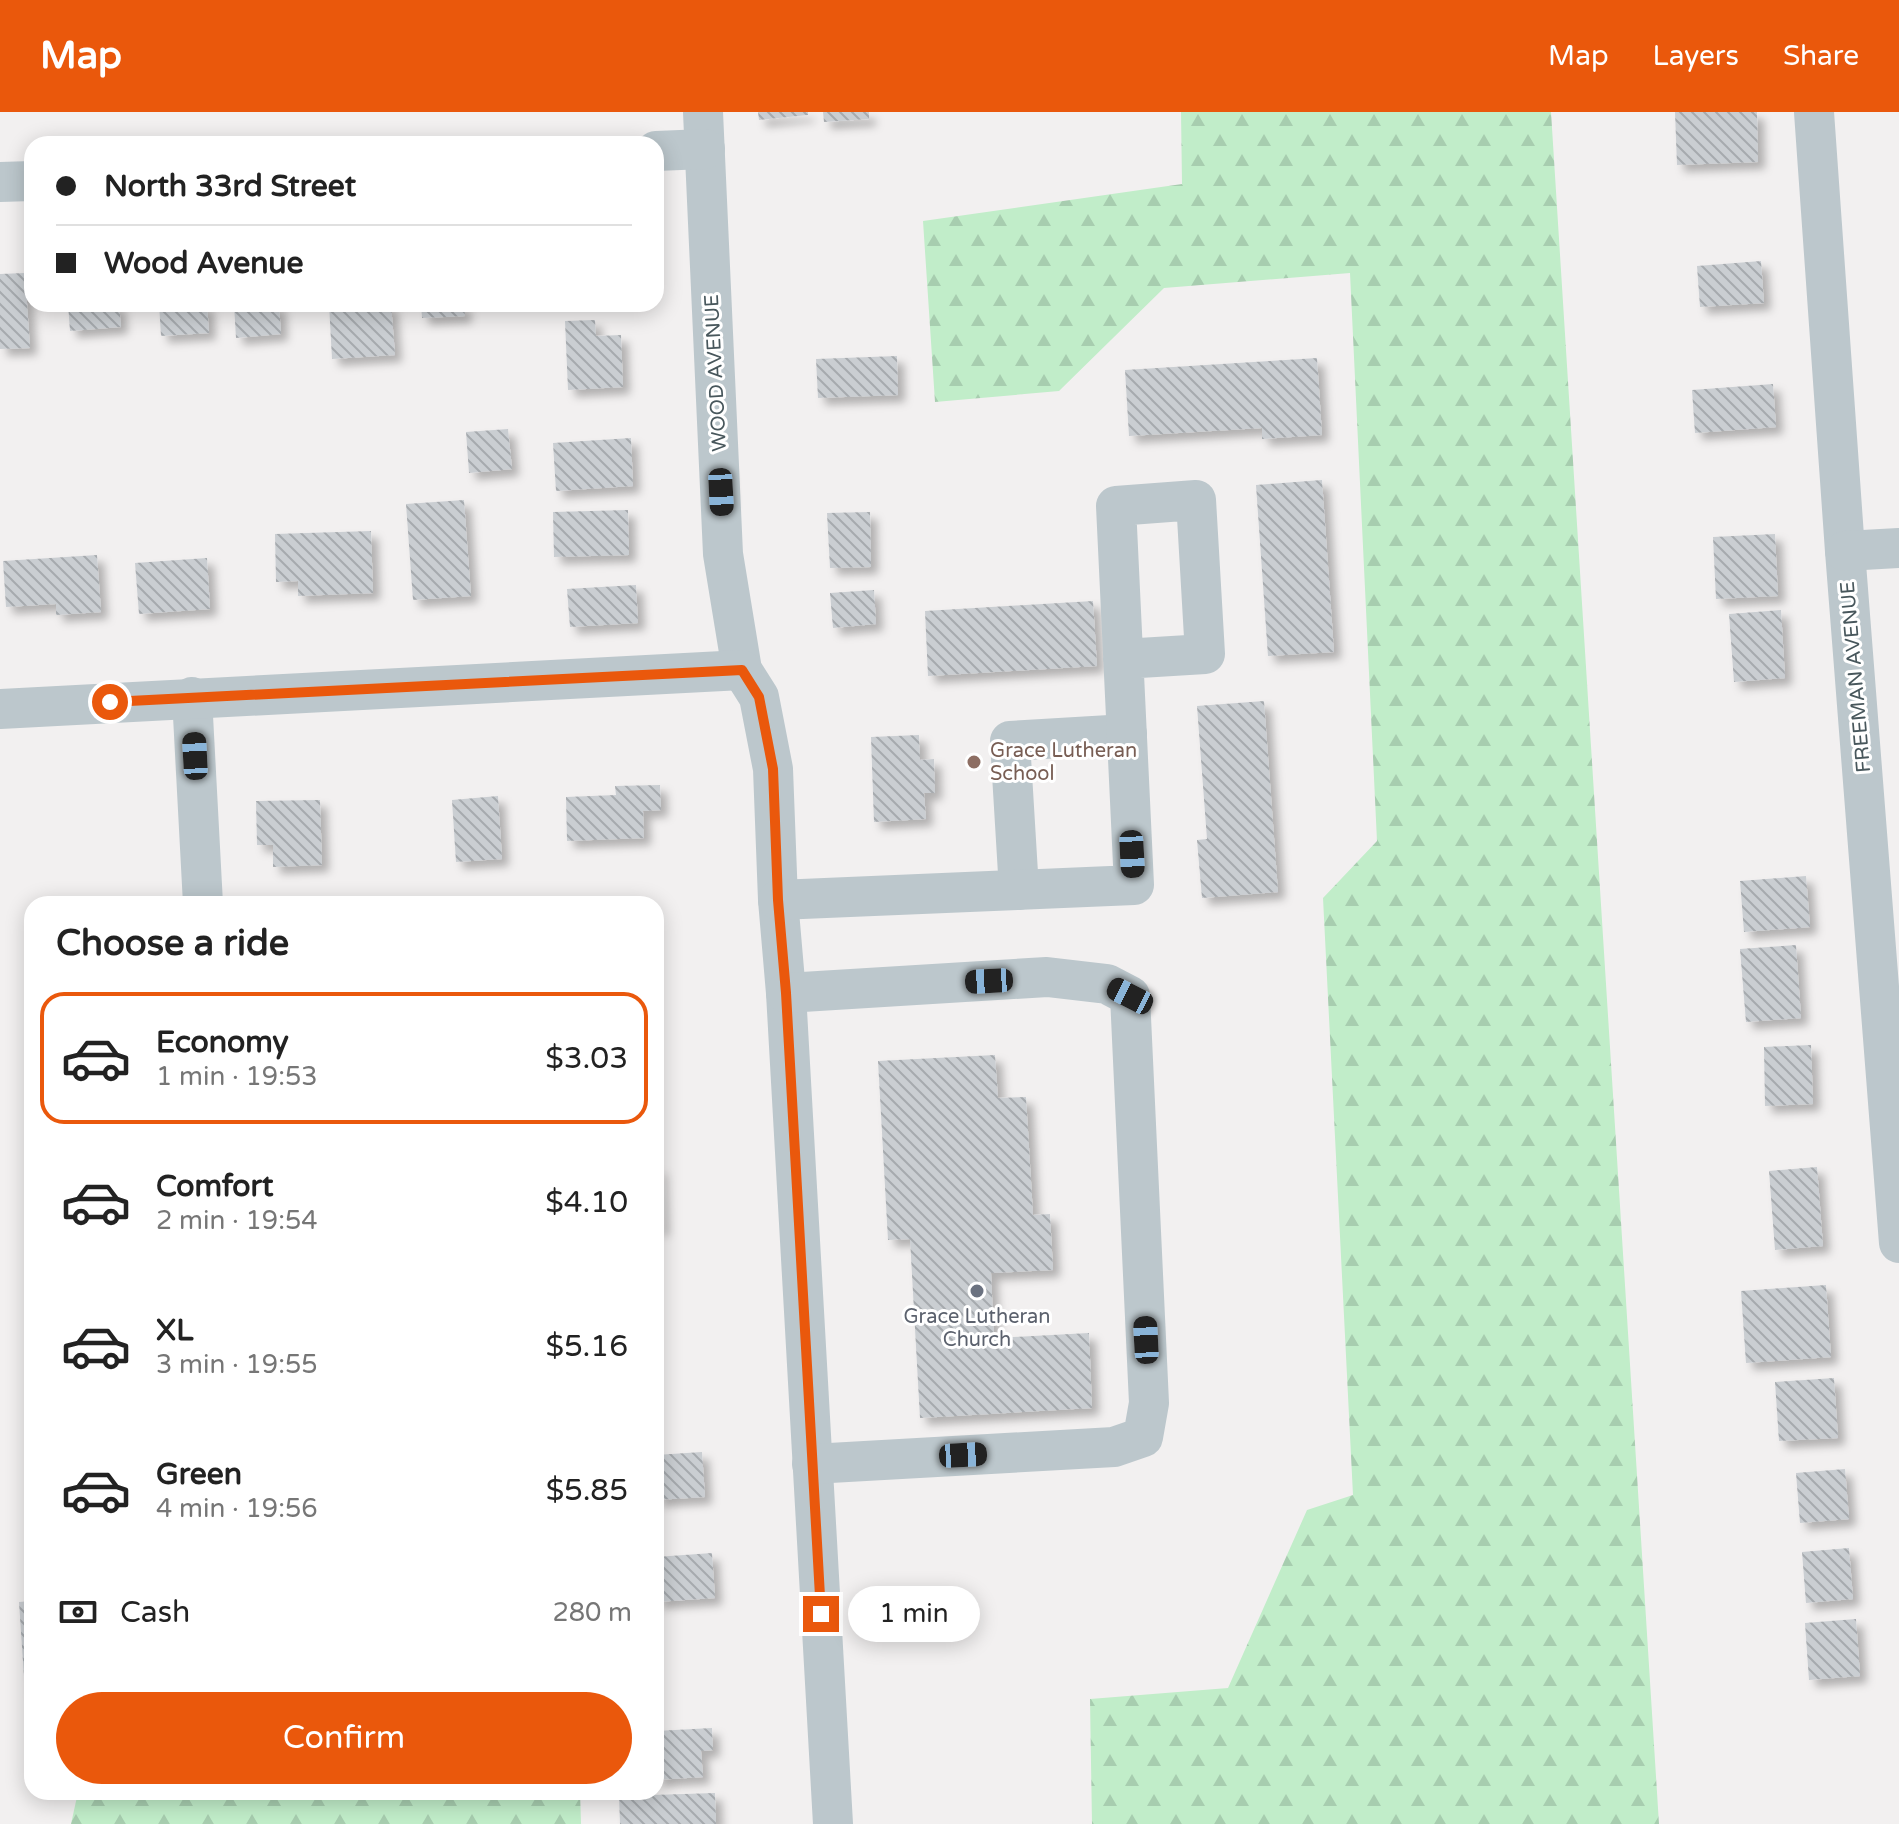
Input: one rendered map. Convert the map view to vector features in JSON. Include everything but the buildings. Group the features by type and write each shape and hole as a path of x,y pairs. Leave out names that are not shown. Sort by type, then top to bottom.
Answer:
{"street":[{"name":"FREEMAN AVENUE","path":"1814,112 1845,551 1894,1110 1899,1243"},
{"path":"664,148 704,130"},
{"name":"WOOD AVENUE","path":"704,130 723,554 742,670 759,697 773,769 778,900 786,993 833,1824"},
{"path":"0,182 24,181"},
{"path":"1845,551 1899,548"},
{"path":"778,900 1134,885 1123,659"},
{"path":"0,709 742,670"},
{"path":"192,697 203,896"},
{"path":"1019,890 1010,741 1127,734"},
{"path":"786,993 1047,977 1107,984 1130,996 1149,1403 1143,1437 1114,1447 812,1464"}],"green space":[{"path":"1181,112 1551,112 1659,1824 1092,1824 1090,1699 1228,1688 1307,1510 1353,1495 1323,898 1377,841 1350,273 1164,288 1059,391 935,402 923,221 1182,184"},
{"path":"76,1800 580,1800 581,1824 71,1824"}],"place":[{"name":"Grace Lutheran School","path":"974,762"},
{"name":"Grace Lutheran Church","path":"977,1291"}],"route":[{"path":"110,702 742,670 759,697 773,769 778,900 821,1614"}]}
